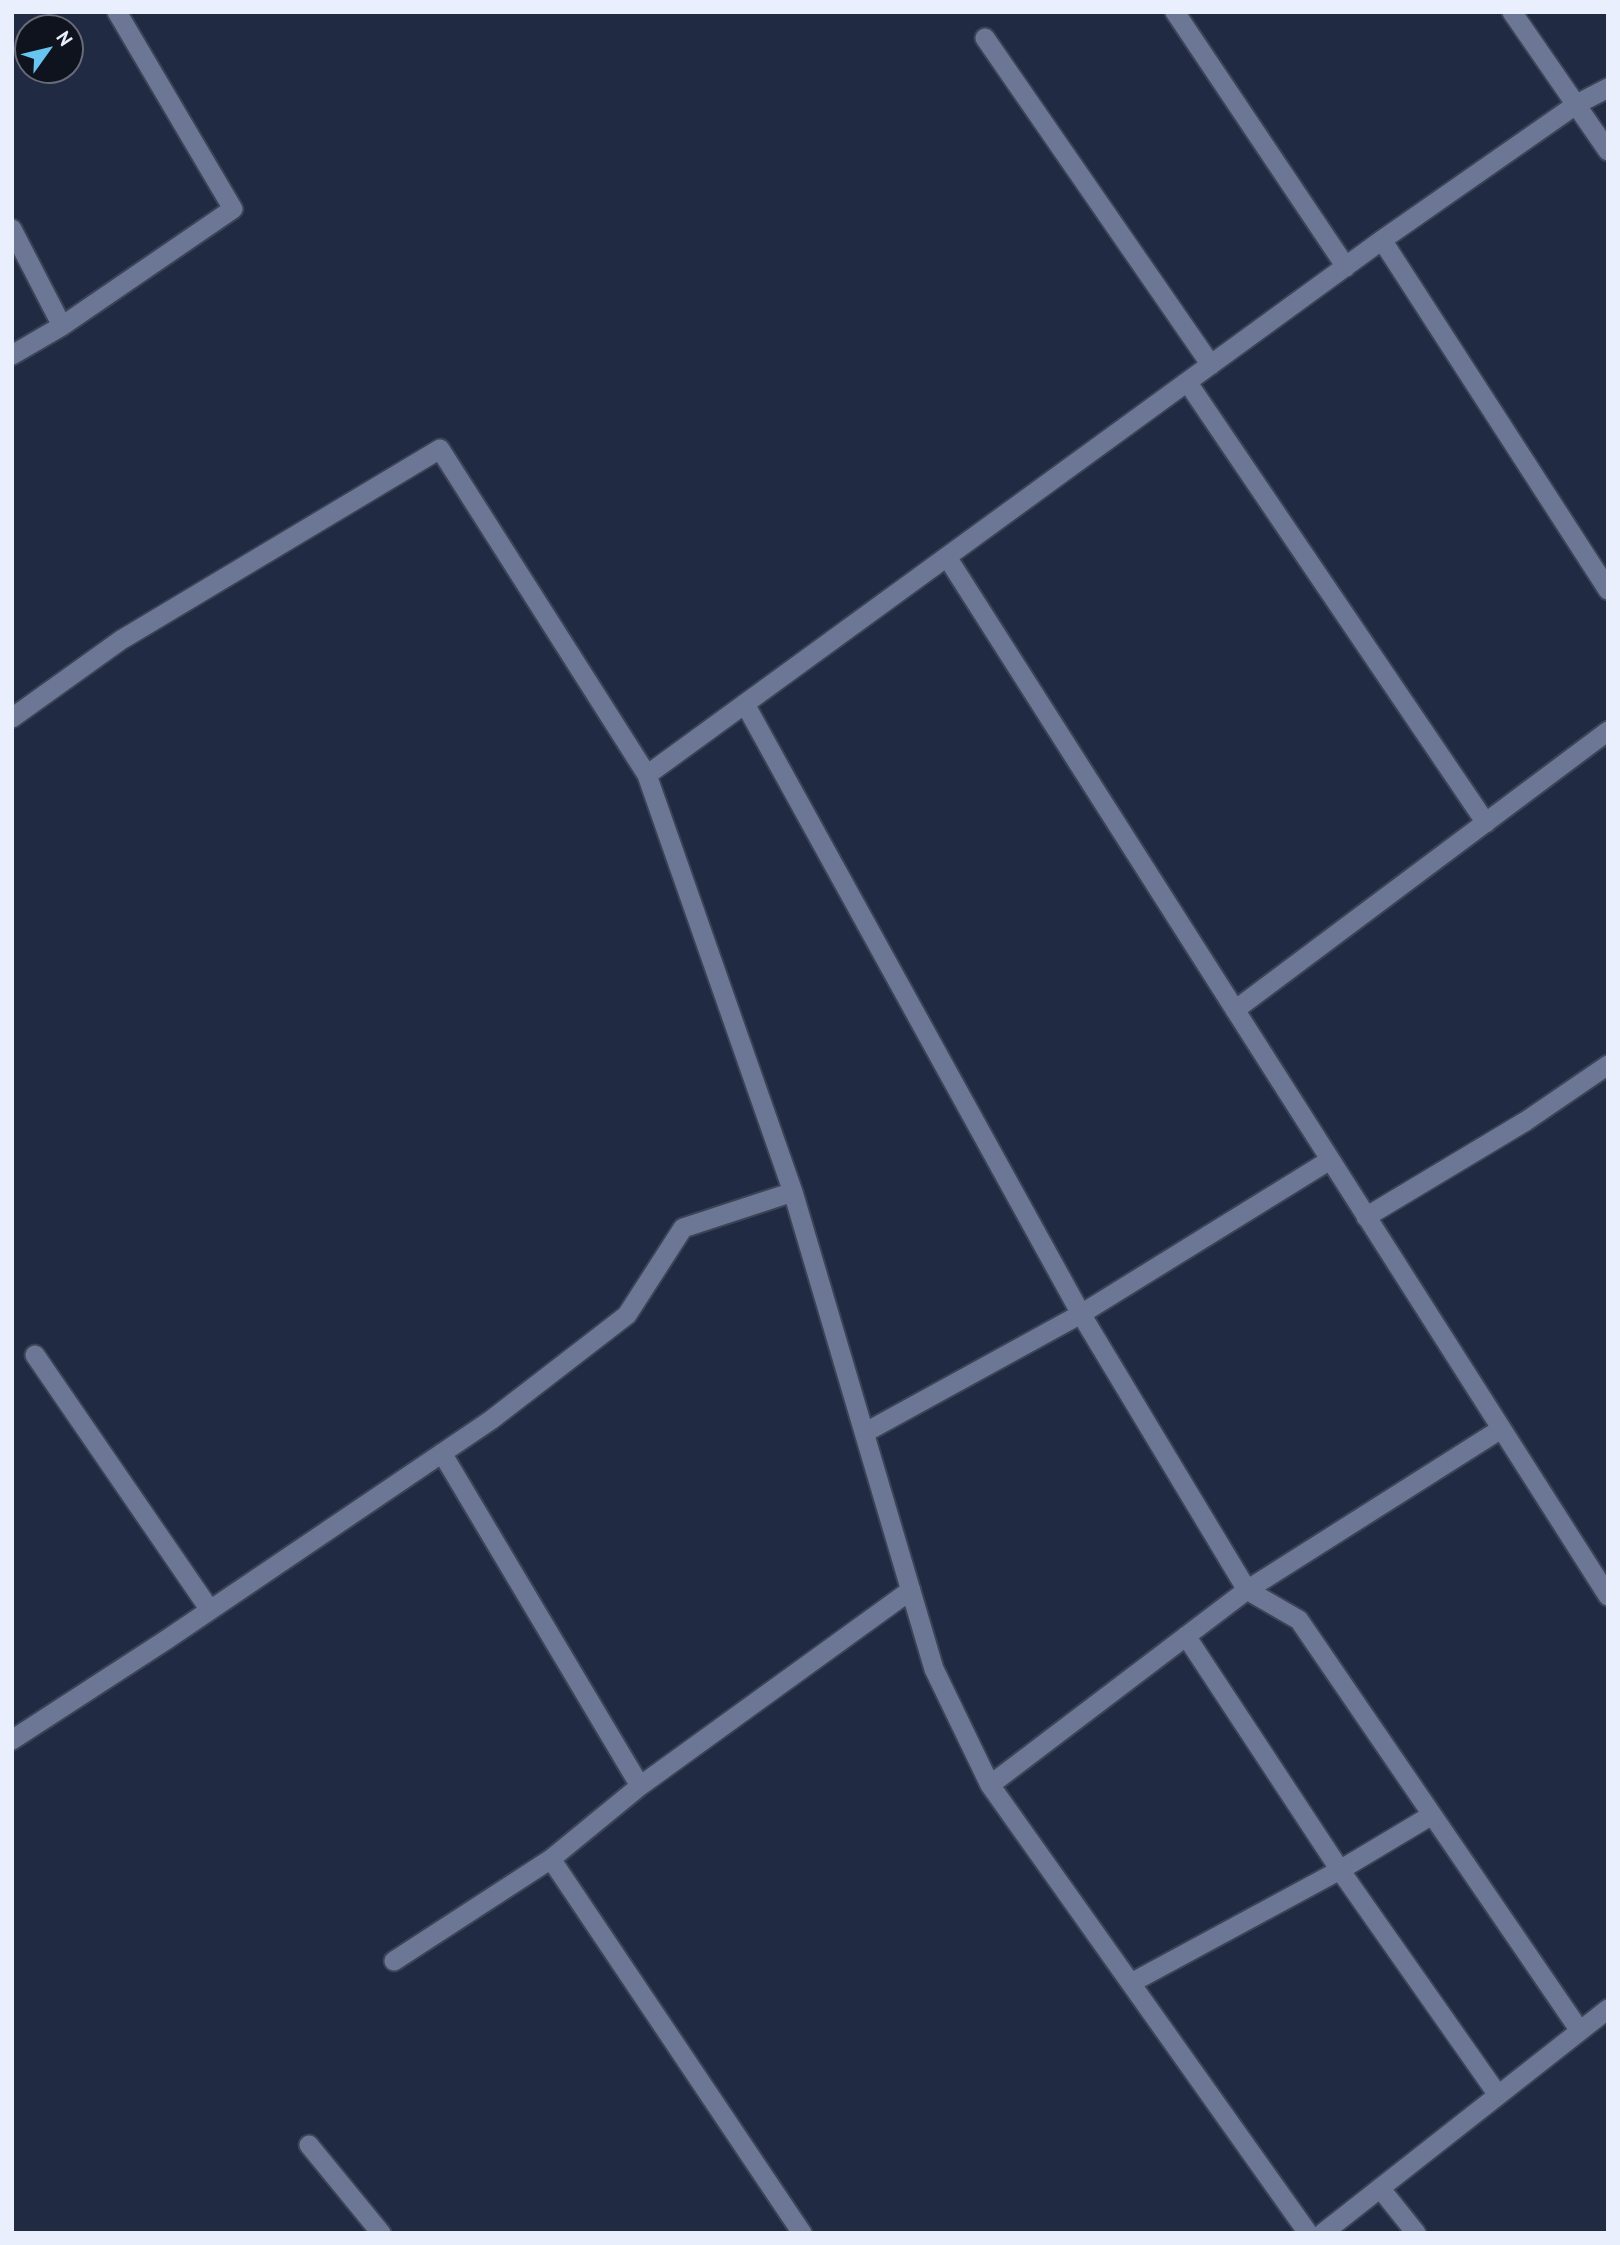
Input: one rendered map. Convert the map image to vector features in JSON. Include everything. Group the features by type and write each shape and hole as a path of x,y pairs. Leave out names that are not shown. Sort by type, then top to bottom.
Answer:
{"street":[{"path":"12,355 62,326 233,209 117,12"},
{"path":"1175,12 1346,267"},
{"path":"1512,12 1608,151"},
{"path":"985,38 1211,365"},
{"path":"647,775 1381,240 1577,104 1608,88"},
{"path":"12,229 62,326"},
{"path":"1381,240 1608,590"},
{"path":"1188,383 1486,823"},
{"path":"12,718 121,640 440,449 647,775 793,1192 934,1669 990,1785 1308,2233"},
{"path":"947,557 1608,1596"},
{"path":"745,704 1081,1314 1247,1590 1298,1620 1580,2031"},
{"path":"1234,1010 1608,731"},
{"path":"1366,1217 1526,1121 1608,1065"},
{"path":"866,1432 1081,1314 1330,1160"},
{"path":"12,1740 491,1420 627,1315 683,1228 793,1192"},
{"path":"35,1355 210,1610"},
{"path":"990,1785 1247,1590 1501,1429"},
{"path":"442,1453 640,1786"},
{"path":"394,1961 551,1860 640,1786 911,1590"},
{"path":"1186,1636 1340,1870 1498,2095"},
{"path":"1131,1983 1340,1870 1432,1815"},
{"path":"551,1860 802,2233"},
{"path":"1323,2233 1608,2009"},
{"path":"309,2145 381,2233"},
{"path":"1380,2188 1416,2233"}]}
